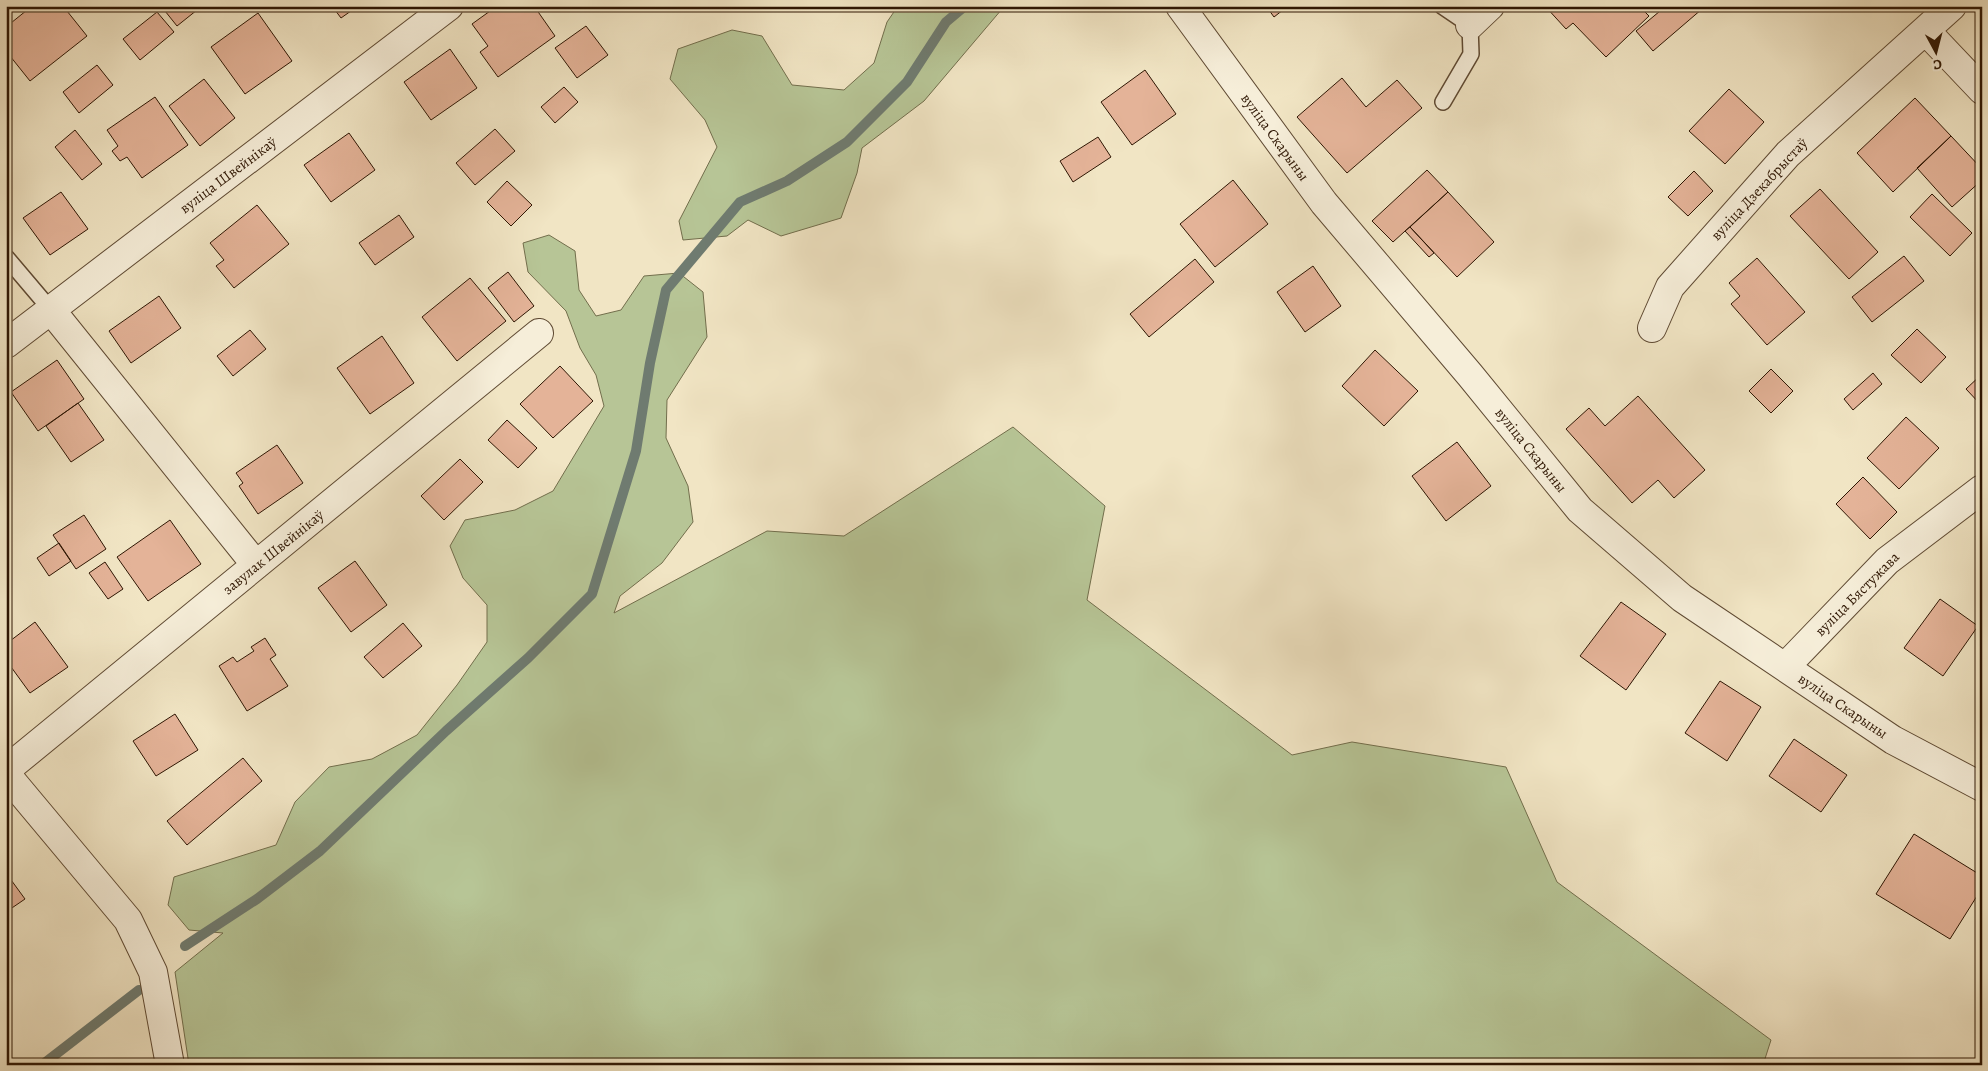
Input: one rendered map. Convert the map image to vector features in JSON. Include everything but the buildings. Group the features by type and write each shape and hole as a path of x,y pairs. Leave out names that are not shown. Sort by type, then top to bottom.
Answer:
{"street":[{"name":"вуліца Швейнікаў","path":"6,344 449,6"},
{"name":"вуліца Скарыны","path":"1180,6 1324,203 1580,510 1682,598 1893,740 1982,788"},
{"path":"1470,25 1490,6"},
{"name":"вуліца Дзекабрыстаў","path":"1652,328 1670,287 1788,154 1952,6"},
{"path":"1926,31 1982,90"},
{"path":"51,310 256,565"},
{"name":"завулак Швейнікаў","path":"6,770 540,333"},
{"name":"вуліца Бястужава","path":"1784,667 1887,561 1982,490"},
{"path":"6,774 128,920 153,972 170,1065"}],"lane":[{"path":"1442,6 1470,25 1471,54 1443,102"},
{"path":"6,257 51,310"}],"green space":[{"path":"898,6 1013,6 1002,9 924,101 862,148 857,173 841,218 781,236 748,220 727,236 683,240 679,221 717,147 705,120 670,79 678,49 732,30 762,36 792,85 844,90 874,63 887,22"},
{"path":"549,235 575,251 579,290 596,316 621,310 644,276 679,273 703,292 707,337 667,400 666,438 688,486 693,522 662,563 620,596 614,613 767,531 844,536 1013,427 1105,506 1087,600 1292,755 1352,742 1506,767 1557,882 1771,1040 1763,1065 189,1065 175,972 223,933 189,930 168,905 174,877 276,845 295,802 329,767 372,759 417,735 457,685 487,642 487,605 463,578 450,546 465,520 515,510 553,491 604,406 596,375 580,348 566,311 528,272 523,243"}],"waterway":[{"path":"185,946 257,899 320,851 446,731 528,658 592,594 636,451 650,363 666,290 740,202 787,181 847,142 907,82 946,22 965,6"},
{"path":"42,1065 139,990"}]}
